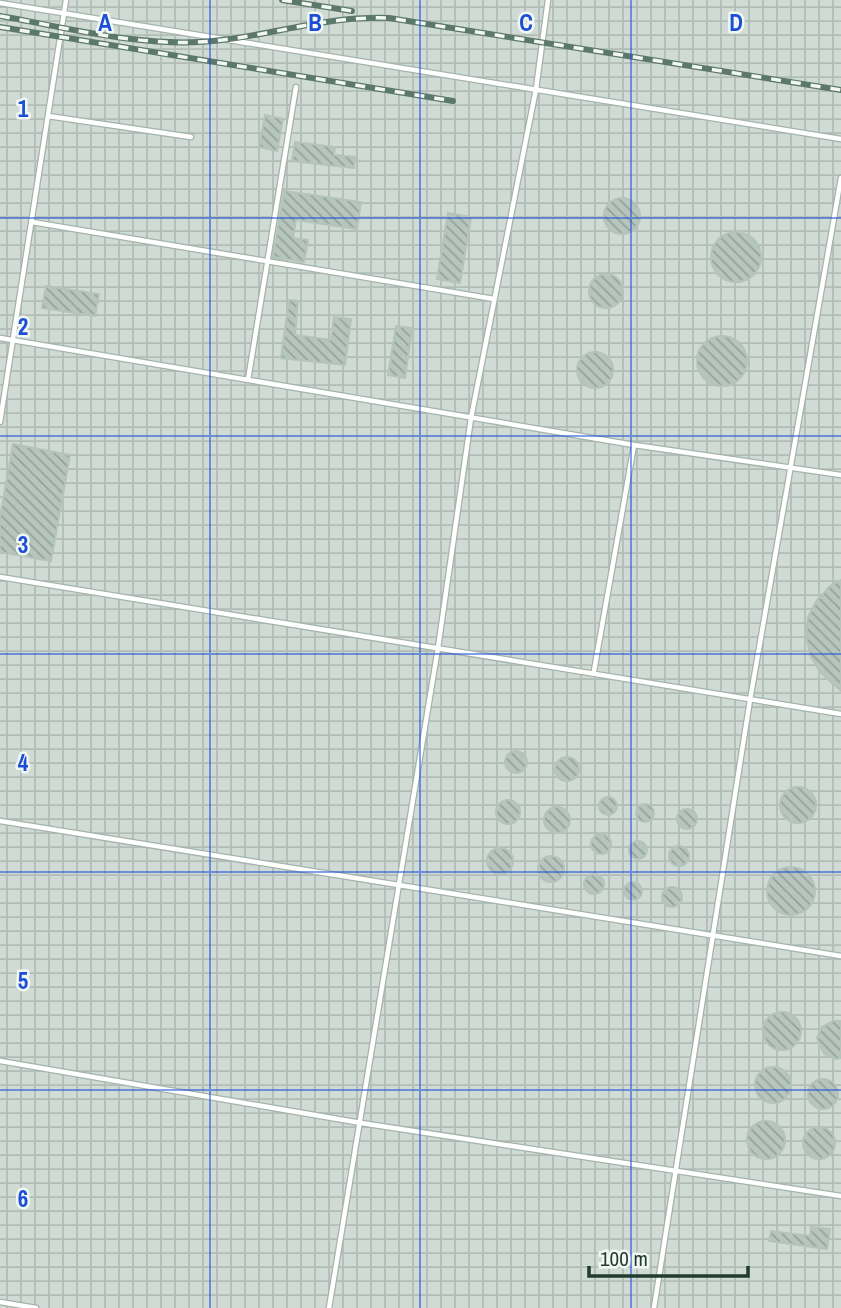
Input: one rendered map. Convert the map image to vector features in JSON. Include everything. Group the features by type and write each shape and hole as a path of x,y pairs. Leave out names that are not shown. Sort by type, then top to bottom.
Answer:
{"lane":[{"path":"0,422 66,0"},
{"path":"329,1308 438,648 471,418 536,89 548,0"},
{"path":"0,3 841,139"},
{"path":"248,380 296,87"},
{"path":"48,116 191,137"},
{"path":"654,1308 750,700 841,178"},
{"path":"32,222 494,299"},
{"path":"0,338 634,445 841,475"},
{"path":"594,671 634,445"},
{"path":"0,577 594,671 841,714"},
{"path":"0,821 400,883 841,956"},
{"path":"0,1061 361,1123 841,1196"},
{"path":"0,1302 36,1308"}],"shaded area":[{"path":"0,0 841,0 841,1308 0,1308"}],"building":[{"path":"265,115 283,119 277,151 259,147"},
{"path":"295,142 335,147 334,155 355,157 354,168 292,161"},
{"path":"284,191 361,202 357,229 296,220 293,238 308,240 304,262 273,257"},
{"path":"622,198 635,203 640,216 635,229 622,234 609,229 604,216 609,203"},
{"path":"448,213 471,217 460,283 437,279"},
{"path":"736,232 753,240 761,257 753,274 736,282 719,274 711,257 719,240"},
{"path":"606,274 618,279 623,291 618,303 606,308 594,303 589,291 594,279"},
{"path":"46,286 99,294 95,316 42,308"},
{"path":"289,300 298,301 295,335 331,340 334,317 351,319 345,365 281,358"},
{"path":"396,326 412,328 405,378 388,375"},
{"path":"722,336 740,343 747,361 740,379 722,386 704,379 697,361 704,343"},
{"path":"595,352 608,357 613,370 608,383 595,388 582,383 577,370 582,357"},
{"path":"13,444 70,455 51,561 0,552 0,517"},
{"path":"841,580 841,691 820,672 810,655 806,636 808,617 817,600 830,586"},
{"path":"512,751 520,751 527,758 527,766 520,773 512,773 505,766 505,758"},
{"path":"567,757 578,764 579,769 572,780 567,781 556,774 555,769 562,758"},
{"path":"798,787 811,792 816,805 811,818 798,823 785,818 780,805 785,792"},
{"path":"604,797 612,797 617,806 615,813 604,815 599,810 599,802"},
{"path":"508,800 517,803 520,812 517,821 508,824 499,821 496,812 499,803"},
{"path":"641,804 649,804 654,813 652,820 641,822 636,817 636,809"},
{"path":"557,807 566,811 570,820 566,829 557,833 548,829 544,820 548,811"},
{"path":"687,809 694,812 697,819 694,826 687,829 680,826 677,819 680,812"},
{"path":"601,834 608,837 611,844 608,851 601,854 594,851 591,844 594,837"},
{"path":"634,841 642,841 647,850 645,857 634,859 629,854 629,846"},
{"path":"679,846 686,849 689,856 686,863 679,866 672,863 669,856 672,849"},
{"path":"500,848 509,852 513,861 509,870 500,874 491,870 487,861 491,852"},
{"path":"551,856 560,860 564,869 560,878 551,882 542,878 538,869 542,860"},
{"path":"791,867 800,868 808,874 814,882 814,900 808,908 800,914 791,915 782,914 774,908 768,900 767,891 768,882 774,874 782,868"},
{"path":"594,874 601,877 604,884 601,891 594,894 587,891 584,884 587,877"},
{"path":"629,882 637,882 642,891 640,898 629,900 624,895 624,887"},
{"path":"672,887 679,890 682,897 679,904 672,907 665,904 662,897 665,890"},
{"path":"782,1012 795,1018 801,1031 795,1044 782,1050 769,1044 763,1031 769,1018"},
{"path":"833,1021 841,1021 841,1058 836,1059 824,1054 817,1038 822,1027"},
{"path":"773,1067 786,1072 791,1085 786,1098 773,1103 760,1098 755,1085 760,1072"},
{"path":"823,1079 834,1083 838,1094 834,1105 823,1109 812,1105 808,1094 812,1083"},
{"path":"766,1121 779,1127 785,1140 779,1153 766,1159 753,1153 747,1140 753,1127"},
{"path":"819,1127 830,1132 835,1143 830,1154 819,1159 808,1154 803,1143 808,1132"},
{"path":"811,1227 830,1229 827,1249 769,1241 771,1231 810,1236"}],"railway":[{"path":"282,0 352,11"},
{"path":"0,16 106,36 160,42 213,41 342,20 389,18 841,90"},
{"path":"0,27 453,101"}]}
